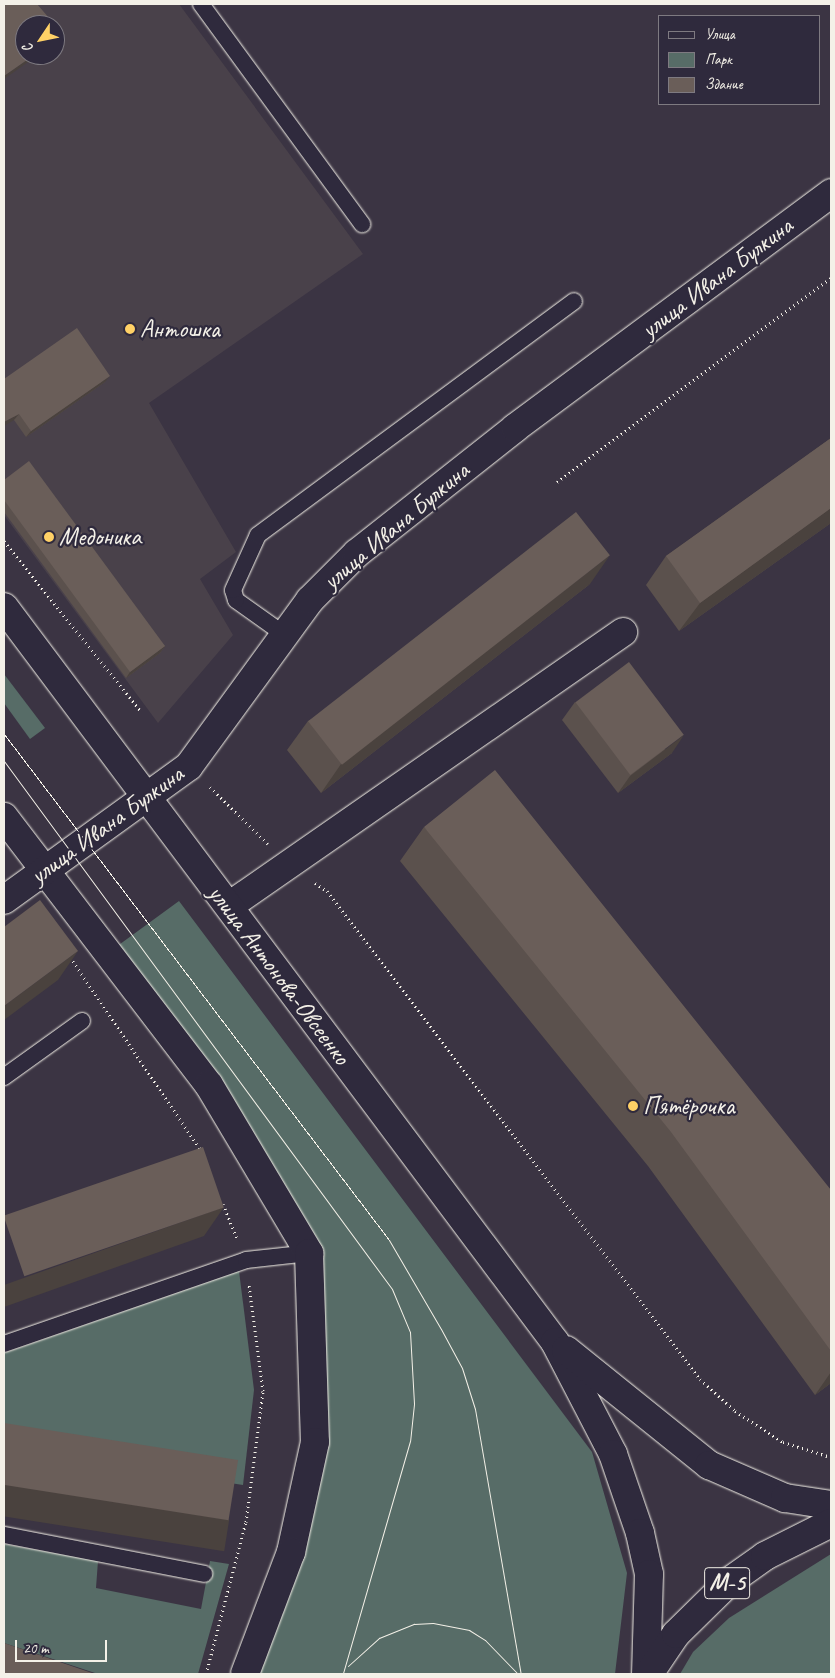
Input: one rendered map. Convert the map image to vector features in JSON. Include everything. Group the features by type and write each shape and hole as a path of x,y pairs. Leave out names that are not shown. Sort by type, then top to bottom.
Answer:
{"street":[{"name":"улица Ивана Булкина","path":"4,900 147,799 189,766 310,600 357,553 515,428 831,193"},
{"name":"улица Антонова-Овсеенко","path":"4,607 555,1342 613,1454 640,1533 649,1574 647,1674"},
{"path":"229,906 623,632"},
{"path":"4,817 209,1085 309,1253 315,1442 291,1552 245,1674"},
{"name":"улица Антонова-Овсеенко","path":"555,1342 709,1465 785,1498 831,1505"},
{"name":"М-5","path":"647,1674 676,1634 730,1581 772,1552 831,1523"}],"lane":[{"path":"201,4 362,224"},
{"path":"285,635 236,600 233,590 258,535 574,301"},
{"path":"4,1078 82,1021"},
{"path":"4,1344 246,1260 309,1253"},
{"path":"4,1535 204,1574"}],"path":[{"path":"557,482 831,278"},
{"path":"4,540 140,710"},
{"path":"208,785 290,865 326,891 700,1379 735,1411 783,1442 831,1457"}],"shaded area":[{"name":"Антошка","path":"4,4 179,4 363,254 149,403 236,552 200,579 233,635 158,723 4,515"}],"green space":[{"path":"4,674 45,728 30,739 4,703"},
{"path":"179,901 592,1452 627,1573 615,1674 260,1674 285,1594 324,1321 287,1189 116,947"},
{"path":"239,1271 254,1390 243,1485 4,1448 4,1353"},
{"path":"4,1544 98,1561 96,1588 201,1609 210,1561 229,1564 198,1674 98,1674 4,1643"},
{"path":"831,1554 831,1674 680,1674 693,1652 729,1618"}],"building":[{"path":"4,4 37,4 46,15 15,15 15,65 20,65 4,76"},
{"path":"77,328 110,376 31,431 19,414 4,422 4,379"},
{"path":"831,438 831,508 700,603 666,556"},
{"path":"29,461 165,646 130,672 4,500 4,480"},
{"path":"576,512 610,555 342,765 308,721"},
{"path":"629,662 684,735 630,775 575,702"},
{"path":"495,770 831,1190 831,1351 671,1132 424,827"},
{"path":"40,900 78,951 4,1006 4,927"},
{"path":"203,1147 224,1208 24,1276 4,1216"},
{"path":"4,1423 238,1460 229,1520 4,1485"},
{"path":"4,1643 95,1674 4,1674"}],"tram line":[{"path":"4,734 389,1240 441,1329 462,1368 475,1409 521,1674"},
{"path":"4,761 392,1289 410,1332 414,1404 410,1441 343,1673"},
{"path":"348,1666 379,1638 414,1624 433,1623 469,1630 485,1640 518,1674"}],"place":[{"name":"Антошка","path":"130,329"},
{"name":"Медоника","path":"49,537"},
{"name":"Пятёрочка","path":"633,1106"}]}
